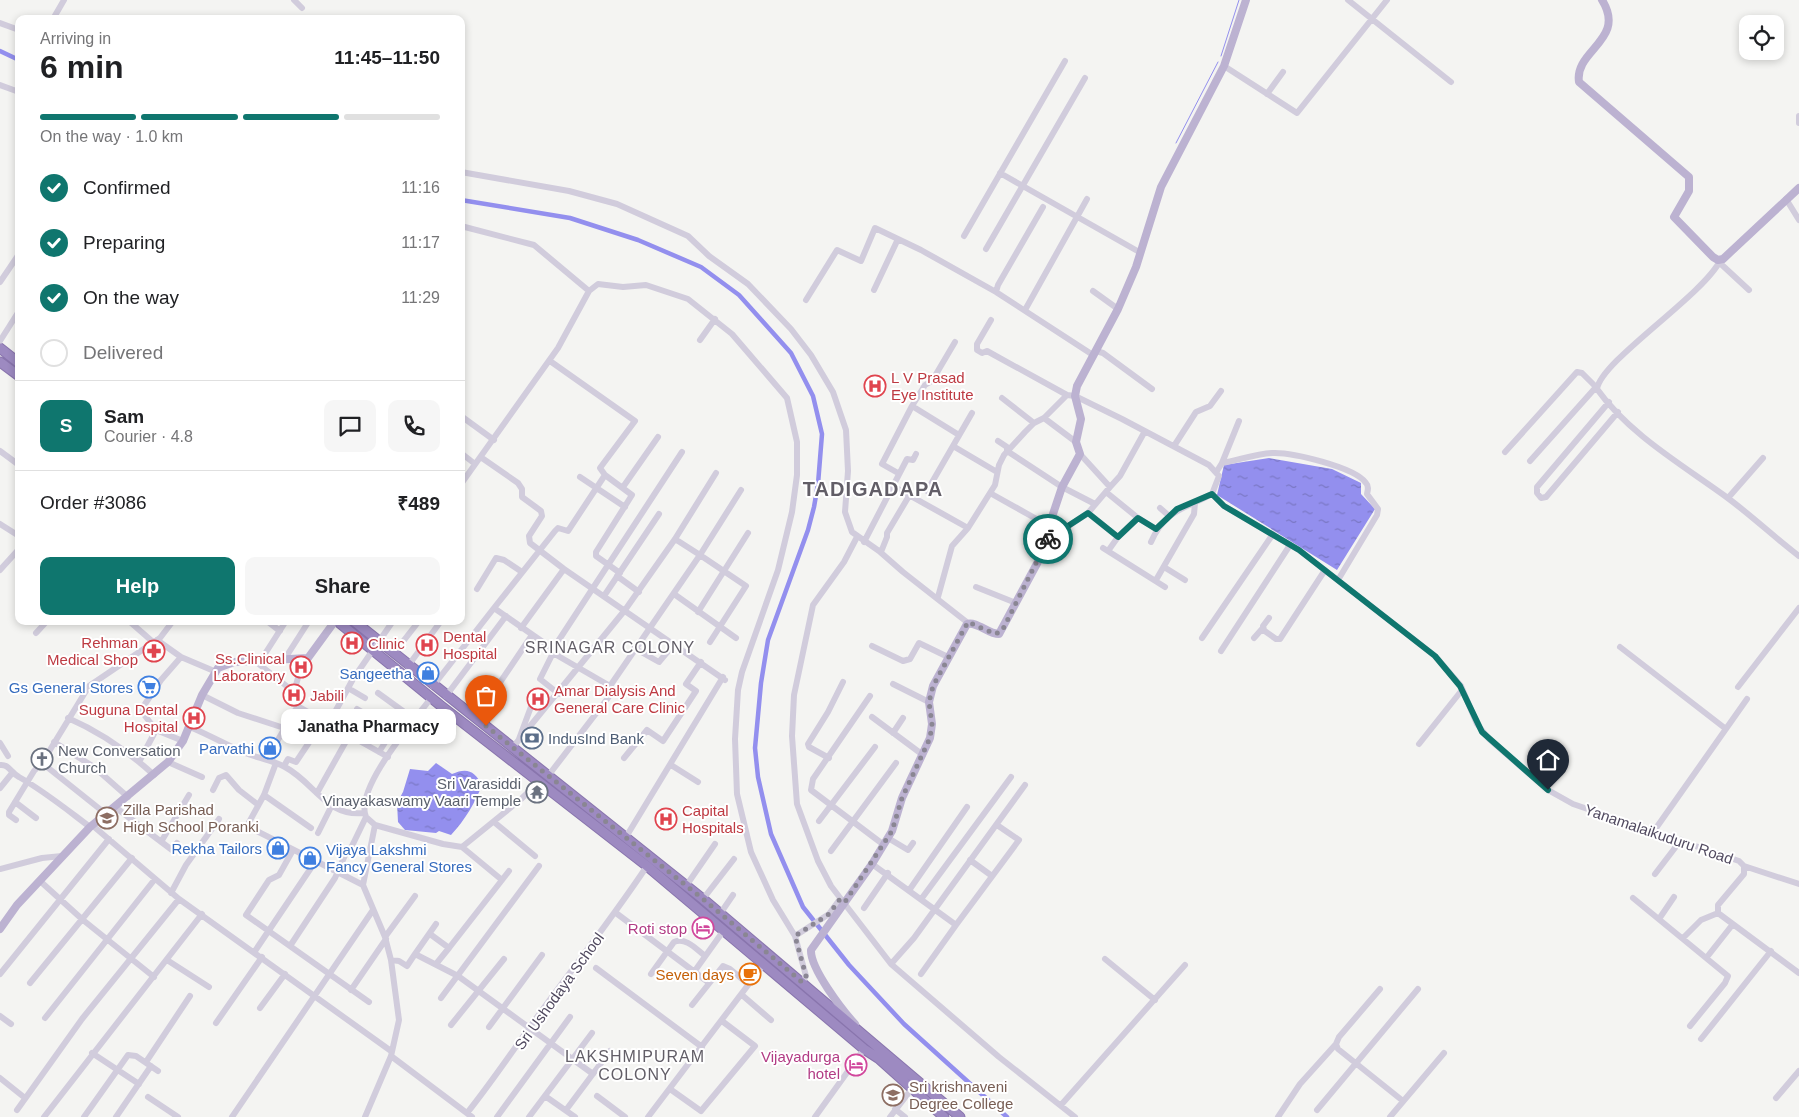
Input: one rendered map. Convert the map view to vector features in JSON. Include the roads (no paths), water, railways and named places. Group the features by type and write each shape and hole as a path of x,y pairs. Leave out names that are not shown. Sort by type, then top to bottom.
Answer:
{"highway":[{"path":"0,348 15,360"},
{"path":"0,362 15,373"},
{"path":"341,625 538,782 648,866 864,1049 960,1117"},
{"path":"359,625 446,696 516,744 548,776 703,899 802,982 915,1084 944,1116 950,1109"},
{"path":"818,996 839,1005"}],"main road":[{"path":"915,1084 913,1072 864,1032 839,1005 813,964 811,950 843,900 872,864 896,822 902,798 923,755 931,731 929,702 933,686 968,622 992,633 999,634 1049,538 1047,532 1062,487 1080,454 1076,442 1082,419 1075,396 1077,386 1118,309 1141,253 1164,180 1224,66 1246,0"},
{"path":"1602,0 1608,12 1609,21 1602,37 1580,69 1579,82 1690,179 1690,189 1674,217 1710,255 1720,260 1799,188"},
{"path":"0,929 17,905 91,826 154,776 168,762 190,727 202,695 214,671 226,663 258,660 303,660 308,658 333,625"}],"street":[{"path":"55,15 64,0"},
{"path":"294,0 302,8"},
{"path":"1348,0 1451,82"},
{"path":"1224,66 1297,113 1387,0"},
{"path":"0,23 15,29"},
{"path":"964,236 1065,61"},
{"path":"1267,94 1283,72"},
{"path":"986,249 1085,78"},
{"path":"0,85 15,91"},
{"path":"1799,116 1799,123"},
{"path":"465,173 569,191 617,204 688,236 709,256 734,272 762,297 811,355 828,381 839,406 846,430 845,517 852,532 881,552 903,572 938,597 968,622"},
{"path":"1000,173 1141,253"},
{"path":"1024,310 1086,199"},
{"path":"1786,200 1799,220"},
{"path":"996,292 998,285 1043,208"},
{"path":"465,227 534,245 589,291"},
{"path":"806,300 837,250 861,261 875,228 996,292 1095,353 1103,353 1152,389"},
{"path":"874,290 898,239"},
{"path":"0,282 15,260"},
{"path":"1720,260 1722,265 1749,290"},
{"path":"1530,461 1626,352 1691,293 1714,270 1720,260"},
{"path":"465,478 482,458 550,361 589,291 598,284 623,288 646,285 688,299 715,319 740,342 752,360 787,398 798,454 792,512 773,586 740,681 735,739 737,794 747,841 773,900 798,934 806,976 802,982"},
{"path":"1092,291 1118,309"},
{"path":"0,341 15,317"},
{"path":"700,340 715,319"},
{"path":"991,320 976,344 977,350 982,353 987,351 1067,395 1075,396 1174,446 1217,471 1219,476 1212,494 1195,503 1177,509 1168,515 1156,529 1151,542"},
{"path":"898,472 882,464 912,406 925,386 932,381 955,342"},
{"path":"550,361 635,421 601,466 600,470 605,476 632,495 596,552 596,556 639,592"},
{"path":"1505,452 1577,372 1582,373 1618,412 1660,449 1728,498 1799,556"},
{"path":"1174,446 1196,412 1210,406 1221,390"},
{"path":"938,597 950,550 968,528 990,493 996,482 997,472 1007,450 1034,423 1044,418 1067,395"},
{"path":"1002,398 1034,423"},
{"path":"1609,402 1537,488 1536,494 1541,498 1546,497 1618,412"},
{"path":"912,406 960,435"},
{"path":"927,491 972,412"},
{"path":"1044,418 1076,442"},
{"path":"465,419 494,440"},
{"path":"1217,471 1239,421"},
{"path":"1049,538 1088,513 1120,476 1145,431"},
{"path":"622,487 658,437"},
{"path":"998,441 1007,447 1007,450 1062,487 1096,504"},
{"path":"953,446 997,472"},
{"path":"0,452 15,462"},
{"path":"559,694 540,679 553,651 682,452"},
{"path":"1222,463 1272,453 1287,454 1345,469 1366,482 1367,494 1378,509 1377,515 1338,580"},
{"path":"864,542 898,472 907,458 913,460 916,454"},
{"path":"1080,454 1108,489 1138,518 1156,529"},
{"path":"465,456 476,464"},
{"path":"482,458 518,483 522,489 522,497 541,511 542,516 532,529 528,539 540,550 564,569 724,679 626,837"},
{"path":"1728,498 1763,458"},
{"path":"516,744 559,694 626,610 675,539 716,472"},
{"path":"433,686 558,528 568,531 605,476"},
{"path":"580,478 625,507"},
{"path":"891,485 968,528"},
{"path":"610,686 648,627 674,594 741,490"},
{"path":"990,493 1049,526"},
{"name":"Yanamalaikuduru Road","path":"1212,494 1224,506 1273,534 1325,570 1435,656 1449,670 1462,690 1482,732 1548,790 1573,804 1739,861 1744,866 1744,874 1718,906 1718,913"},
{"path":"881,552 888,537 887,533 909,496"},
{"path":"1156,580 1194,514 1195,503"},
{"path":"1160,508 1168,515"},
{"path":"1088,513 1118,537"},
{"path":"604,596 659,514"},
{"path":"1138,518 1105,550 1165,587"},
{"path":"0,524 15,533"},
{"path":"698,612 748,533"},
{"path":"1202,638 1273,534"},
{"path":"857,537 844,562 813,604 795,685 792,736 797,804 818,861 843,900 891,964 999,1057 1075,1117"},
{"path":"675,539 746,586 710,642"},
{"path":"1221,651 1290,545"},
{"path":"0,570 15,553"},
{"path":"476,589 496,558 504,560 522,572"},
{"path":"1164,567 1185,580"},
{"path":"521,628 564,569"},
{"path":"1264,630 1280,640 1325,570"},
{"path":"976,587 1016,603"},
{"path":"674,594 736,638"},
{"path":"494,608 579,669 613,689 548,776"},
{"path":"1738,687 1799,608"},
{"path":"446,696 506,616"},
{"path":"1264,630 1263,626 1269,618"},
{"path":"36,634 44,625"},
{"path":"134,625 181,657 214,671"},
{"path":"16,820 9,813 15,802 42,763 68,718 92,684 133,658 155,641 169,625"},
{"path":"272,625 280,631"},
{"path":"284,625 258,660 294,692"},
{"path":"284,660 306,625"},
{"path":"284,766 288,759 296,762 320,726 335,712 372,650 390,625"},
{"path":"394,653 416,625"},
{"path":"408,666 439,625"},
{"path":"1254,638 1260,630 1264,630"},
{"path":"476,718 532,635"},
{"path":"634,648 659,662 674,644"},
{"path":"872,646 903,661 910,659 919,644 948,657"},
{"path":"1620,647 1726,729"},
{"path":"181,657 142,707 144,715 156,730 182,741"},
{"path":"303,660 292,699 297,707 388,757"},
{"path":"624,758 647,730 663,741 696,691 686,684 701,662"},
{"path":"829,758 808,746 808,744 843,682"},
{"path":"893,684 929,702"},
{"path":"348,688 366,698"},
{"path":"1419,744 1462,690"},
{"path":"378,693 413,720"},
{"path":"202,695 238,713 284,728"},
{"path":"516,744 535,696"},
{"path":"870,696 813,779 811,790 852,823 886,842 908,850 913,843"},
{"path":"290,946 338,873 346,852 352,846 365,815 374,775 431,698"},
{"path":"1654,831 1747,699"},
{"path":"297,707 275,746 274,762 264,795 257,804 247,826 363,885"},
{"path":"357,709 393,730"},
{"path":"872,717 923,755"},
{"path":"68,718 89,727 139,762 154,776"},
{"path":"893,733 903,718"},
{"path":"379,752 393,730 413,720"},
{"path":"190,727 245,753 284,766 307,782 331,807 365,815 375,825 443,844 462,847 502,880"},
{"path":"139,762 156,730"},
{"path":"317,793 349,736"},
{"path":"54,742 94,767 128,796"},
{"path":"0,743 8,756"},
{"path":"819,821 875,747"},
{"path":"168,762 202,778"},
{"path":"42,763 106,814"},
{"path":"831,851 896,763"},
{"path":"0,765 6,765 13,772 109,839 171,893 316,996 469,1115"},
{"path":"671,765 698,782"},
{"path":"0,788 13,772"},
{"path":"213,790 219,778 226,775 239,790 257,804"},
{"path":"922,898 1010,777"},
{"path":"462,847 494,822 538,782"},
{"path":"891,964 914,938 1025,785"},
{"path":"161,842 189,795"},
{"path":"264,795 311,828"},
{"path":"15,802 36,818"},
{"path":"115,807 172,850 177,843"},
{"path":"318,833 331,807"},
{"path":"910,889 967,808"},
{"path":"171,893 186,864 219,819"},
{"path":"494,822 535,856"},
{"path":"365,1117 391,1053 397,1035 399,1020 391,960 385,938 363,885 375,825"},
{"path":"921,974 1019,840 997,825"},
{"path":"0,974 109,839"},
{"path":"1655,874 1681,840"},
{"path":"686,886 714,844"},
{"path":"293,850 279,875 270,880 246,915 369,1002"},
{"path":"0,870 42,858 62,856"},
{"path":"30,983 132,858"},
{"path":"703,899 734,859"},
{"path":"970,860 992,876"},
{"path":"254,951 315,862"},
{"path":"872,864 888,873 956,924"},
{"path":"441,998 539,866"},
{"name":"Sri Ushodaya School","path":"469,1115 536,1018 616,913 648,866"},
{"path":"1744,866 1796,883 1799,875"},
{"path":"436,964 509,871"},
{"path":"864,908 888,873"},
{"path":"45,1018 155,879"},
{"path":"40,881 83,920 154,977"},
{"path":"720,914 733,895"},
{"path":"351,990 415,896"},
{"path":"1659,919 1674,897"},
{"path":"1633,898 1726,973 1728,979 1690,1026"},
{"path":"17,1110 82,1019 179,899"},
{"path":"798,934 829,914 843,900"},
{"path":"232,1117 373,910"},
{"path":"616,913 666,953 708,982"},
{"path":"1683,938 1701,920 1718,913 1799,973"},
{"path":"44,1117 202,914"},
{"path":"391,960 399,960 407,966 436,924"},
{"path":"1707,957 1733,924"},
{"path":"694,972 724,930"},
{"path":"430,934 449,948"},
{"path":"651,974 674,942 681,940 705,956"},
{"path":"1701,1039 1771,951"},
{"path":"415,954 458,976 592,1074"},
{"path":"489,1028 542,955"},
{"path":"216,1023 262,957"},
{"path":"451,1025 504,959"},
{"path":"167,960 209,986"},
{"path":"1105,960 1155,1000"},
{"path":"648,1117 764,964"},
{"path":"1061,1106 1185,965"},
{"path":"692,1005 708,982 723,966 730,969 748,984"},
{"path":"596,968 702,1047"},
{"path":"260,1008 285,974"},
{"path":"1278,1117 1300,1084 1336,1044 1339,1037 1380,989"},
{"path":"1317,1110 1418,989"},
{"path":"742,995 771,1020"},
{"path":"116,1117 139,1084 148,1064 190,996"},
{"path":"0,1016 11,1024"},
{"path":"497,1117 570,1017"},
{"path":"670,1089 701,1111 755,1046 722,1021"},
{"path":"529,1117 592,1033"},
{"path":"1336,1044 1356,1063 1403,1101"},
{"path":"815,1117 864,1049"},
{"path":"566,1110 610,1051"},
{"path":"1390,1117 1444,1052"},
{"path":"92,1053 139,1084"},
{"path":"84,1117 130,1054 158,1071"},
{"path":"1776,1098 1799,1071"},
{"path":"0,1078 25,1098"},
{"path":"890,1117 915,1084"},
{"path":"544,1096 575,1117"},
{"path":"597,1096 624,1117"},
{"path":"148,1097 178,1117"},
{"path":"895,1109 905,1117"}],"water":[{"path":"1269,458 1332,469 1361,483 1361,494 1375,509 1337,570 1217,495 1224,465"},
{"path":"436,763 452,774 466,771 476,776 482,785 473,805 451,835 439,831 436,833 405,830 398,822 397,803 403,792 410,769 428,771"}],"waterway":[{"path":"1221,56 1239,0"},
{"path":"0,51 15,58"},
{"path":"1176,143 1218,62"},
{"path":"465,201 570,218 638,240 701,267 739,295 791,353 813,396 822,434 814,507 808,530 768,640 761,683 755,748 758,777 771,834 803,907 849,965 904,1024 1007,1117"}],"place":[{"name":"L V Prasad Eye Institute","path":"875,386"},
{"name":"Clinic","path":"352,643"},
{"name":"Dental Hospital","path":"427,645"},
{"name":"Rehman Medical Shop","path":"154,651"},
{"name":"Ss.Clinical Laboratory","path":"301,667"},
{"name":"Sangeetha","path":"428,673"},
{"name":"Gs General Stores","path":"149,687"},
{"name":"Jabili","path":"294,695"},
{"name":"Amar Dialysis And General Care Clinic","path":"538,699"},
{"name":"Suguna Dental Hospital","path":"194,718"},
{"name":"Janatha Pharmacy","path":"486,726"},
{"name":"IndusInd Bank","path":"532,738"},
{"name":"Parvathi","path":"270,748"},
{"name":"New Conversation Church","path":"42,759"},
{"name":"Sri Varasiddi Vinayakaswamy Vaari Temple","path":"537,792"},
{"name":"Zilla Parishad High School Poranki","path":"107,818"},
{"name":"Capital Hospitals","path":"666,819"},
{"name":"Rekha Tailors","path":"278,848"},
{"name":"Vijaya Lakshmi Fancy General Stores","path":"310,858"},
{"name":"Roti stop","path":"703,928"},
{"name":"Seven days","path":"750,974"},
{"name":"Vijayadurga hotel","path":"856,1065"},
{"name":"Sri krishnaveni Degree College","path":"893,1095"}],"district":[{"name":"TADIGADAPA","path":"873,489"},
{"name":"SRINAGAR COLONY","path":"610,647"},
{"name":"LAKSHMIPURAM COLONY","path":"635,1065"}]}
